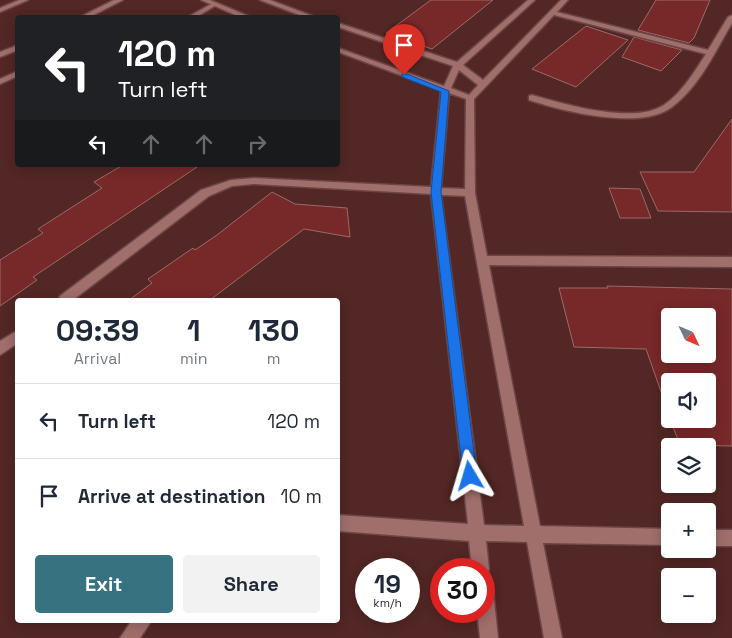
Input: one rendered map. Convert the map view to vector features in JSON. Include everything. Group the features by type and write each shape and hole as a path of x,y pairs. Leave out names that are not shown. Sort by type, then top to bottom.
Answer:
{"street":[{"path":"0,10 24,0"},
{"path":"88,15 120,0"},
{"path":"204,0 242,15"},
{"path":"263,0 306,15"},
{"path":"480,558 436,192 445,91 458,65 532,0"},
{"path":"553,638 470,193 470,98 565,0"},
{"path":"195,15 215,4"},
{"path":"553,13 710,53"},
{"path":"532,98 580,111 639,114 656,112 668,106 686,87 732,17"},
{"path":"340,26 458,65 482,84"},
{"path":"0,55 15,48"},
{"path":"340,51 445,91 470,98"},
{"path":"0,82 15,74"},
{"path":"67,298 205,193 218,186 254,181 470,193"},
{"path":"483,260 732,262"},
{"path":"0,349 15,338"},
{"path":"340,524 477,533 661,537"},
{"path":"716,538 732,538"},
{"path":"129,638 141,623"},
{"path":"488,623 490,638"}],"building":[{"path":"431,0 493,0 432,49 386,33"},
{"path":"656,0 710,0 694,38 689,43 638,30"},
{"path":"586,26 628,40 576,87 532,69"},
{"path":"634,37 682,50 661,71 622,57"},
{"path":"732,119 732,212 658,211 640,172 694,172"},
{"path":"120,167 197,167 33,277 37,280 0,306 0,260 43,233 38,229 102,188 94,182"},
{"path":"609,188 640,189 651,218 620,218"},
{"path":"272,192 295,204 347,208 350,237 304,229 213,298 132,298 152,283 148,279 193,248 195,250"},
{"path":"607,286 732,289 732,446 716,446 716,438 677,438 673,428 716,428 716,373 661,373 661,392 646,349 574,347 559,288 608,288"}],"route":[{"path":"404,75 445,91 436,192 470,476"}]}
